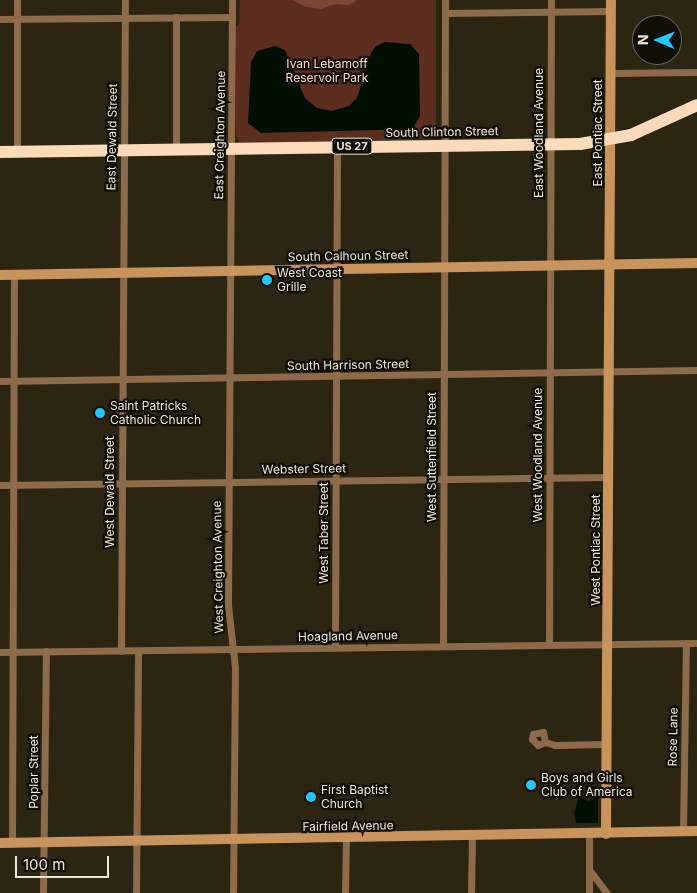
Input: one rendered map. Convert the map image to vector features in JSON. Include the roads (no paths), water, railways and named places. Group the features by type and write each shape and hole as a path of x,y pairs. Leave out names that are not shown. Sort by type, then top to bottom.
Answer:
{"highway":[{"name":"South Clinton Street","path":"0,152 550,144 611,140 697,105"}],"street":[{"path":"16,152 17,0"},
{"name":"East Dewald Street","path":"122,273 125,0"},
{"name":"East Creighton Avenue","path":"229,270 232,0"},
{"name":"West Suttenfield Street","path":"443,646 442,374 445,0"},
{"name":"East Woodland Avenue","path":"550,266 551,0"},
{"path":"445,13 551,12 611,5"},
{"name":"East Pontiac Street","path":"610,265 611,5"},
{"path":"176,17 176,148"},
{"path":"0,19 232,17"},
{"path":"611,73 697,72"},
{"name":"West Taber Street","path":"335,647 337,146"},
{"name":"South Calhoun Street","path":"0,275 697,263"},
{"name":"West Pontiac Street","path":"606,834 610,265"},
{"name":"West Woodland Avenue","path":"549,644 550,266"},
{"name":"West Creighton Avenue","path":"229,270 228,605 235,676 233,893"},
{"name":"West Dewald Street","path":"121,652 122,273"},
{"path":"12,842 14,275"},
{"name":"South Harrison Street","path":"0,381 610,373 697,370"},
{"name":"Webster Street","path":"0,485 609,477"},
{"name":"Rose Lane","path":"683,831 686,643"},
{"name":"Hoagland Avenue","path":"0,652 138,652 335,647 697,643"},
{"name":"Poplar Street","path":"43,893 46,842 46,651"},
{"path":"136,893 138,652"},
{"path":"545,742 555,745 607,744"},
{"name":"Fairfield Avenue","path":"0,843 589,835 697,831"},
{"path":"588,893 591,872 589,835"},
{"path":"471,893 472,837"},
{"path":"345,893 346,838"},
{"path":"591,872 607,893"}],"place":[{"name":"West Coast Grille","path":"267,280"},
{"name":"Saint Patricks Catholic Church","path":"100,413"},
{"name":"Boys and Girls Club of America","path":"531,785"},
{"name":"First Baptist Church","path":"311,797"}],"park label":[{"name":"Ivan Lebamoff Reservoir Park","path":"327,71"}]}
